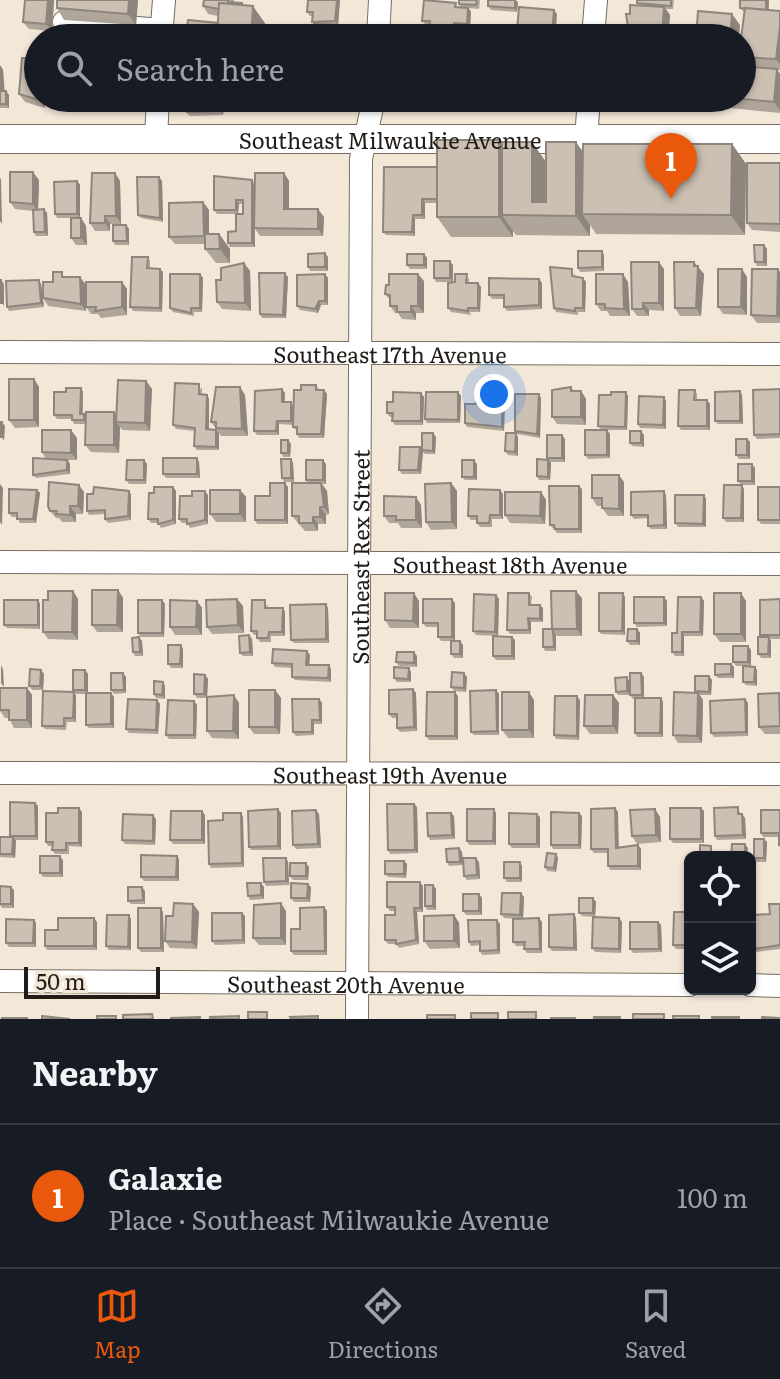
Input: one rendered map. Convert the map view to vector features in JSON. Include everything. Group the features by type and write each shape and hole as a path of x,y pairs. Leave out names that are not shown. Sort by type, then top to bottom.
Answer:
{"main road":[{"name":"Southeast Milwaukie Avenue","path":"0,139 780,139"}],"street":[{"path":"163,24 164,0"},
{"path":"379,24 380,0"},
{"path":"594,24 596,0"},
{"path":"64,22 80,24"},
{"path":"156,138 157,112"},
{"name":"Southeast Rex Street","path":"357,1019 361,159 372,112"},
{"path":"586,139 588,112"},
{"name":"Southeast 17th Avenue","path":"0,352 780,354"},
{"name":"Southeast 18th Avenue","path":"0,562 780,564"},
{"name":"Southeast 19th Avenue","path":"0,773 780,774"},
{"name":"Southeast 20th Avenue","path":"0,981 684,985"},
{"path":"756,985 780,986"}],"building":[{"path":"25,0 48,0 46,24 23,22"},
{"path":"57,0 129,0 128,14 57,8"},
{"path":"204,0 228,0 242,5 219,3 219,9 203,6"},
{"path":"308,0 337,0 335,21 312,22 313,12 307,12"},
{"path":"424,0 456,3 455,7 468,8 467,24 430,24 430,21 422,21"},
{"path":"459,0 477,0 476,5 459,4"},
{"path":"488,0 515,0 515,8 488,6"},
{"path":"637,0 671,0 671,6 637,3"},
{"path":"740,0 766,0 766,10 740,8"},
{"path":"219,3 253,6 252,24 218,24"},
{"path":"630,5 664,7 663,24 628,24 626,14 630,14"},
{"path":"519,7 554,10 553,24 518,24"},
{"path":"745,8 780,11 776,59 756,58 756,24 743,24"},
{"path":"698,11 732,14 731,24 697,24"},
{"path":"188,20 218,23 218,24 188,24"},
{"path":"22,58 24,58 24,96 19,94"},
{"path":"0,66 2,91 6,91 6,104 0,104"},
{"path":"756,67 777,69 774,102 756,100"},
{"path":"437,140 499,140 499,217 437,217"},
{"path":"502,142 532,142 532,202 546,202 546,142 576,142 576,216 502,215"},
{"path":"583,144 732,144 731,215 582,214"},
{"path":"747,163 780,163 780,224 747,223"},
{"path":"384,167 437,167 437,199 422,199 422,215 413,215 412,232 383,232"},
{"path":"10,172 33,172 33,204 10,202"},
{"path":"92,173 115,173 116,216 105,216 105,223 90,223"},
{"path":"255,173 284,173 284,209 318,209 318,229 254,228"},
{"path":"214,176 252,180 252,243 228,243 228,232 236,231 236,214 243,214 243,200 236,200 236,210 214,210"},
{"path":"137,177 159,177 160,218 138,215"},
{"path":"77,181 77,214 55,214 54,182"},
{"path":"203,202 204,236 169,237 169,203"},
{"path":"44,209 45,232 34,232 33,210"},
{"path":"71,218 81,218 81,238 71,238"},
{"path":"113,225 126,225 127,241 113,241"},
{"path":"205,234 219,234 220,249 205,249"},
{"path":"754,245 764,245 764,262 755,262"},
{"path":"578,251 602,251 602,267 578,268"},
{"path":"325,253 325,267 308,267 308,254"},
{"path":"407,254 424,254 424,265 407,265"},
{"path":"132,257 148,257 147,268 160,269 160,308 130,307"},
{"path":"434,261 450,261 450,278 434,278"},
{"path":"631,262 659,262 659,303 643,303 643,309 632,309"},
{"path":"674,262 694,262 694,266 698,266 696,308 675,308"},
{"path":"244,263 245,303 217,302 216,280 221,280 221,268"},
{"path":"550,267 572,269 572,276 583,278 583,308 575,308 575,311 554,308"},
{"path":"718,269 742,269 741,307 718,307"},
{"path":"752,269 778,269 777,316 751,315"},
{"path":"53,272 62,272 62,277 80,277 81,304 43,298 43,282 53,282"},
{"path":"259,273 285,273 283,315 260,314"},
{"path":"170,274 200,274 200,308 191,308 191,313 170,308"},
{"path":"325,274 325,301 319,301 315,309 297,306 297,275"},
{"path":"389,274 418,274 418,306 411,306 411,312 397,312 397,306 390,306 390,295 385,294"},
{"path":"455,274 467,274 466,283 478,283 478,308 468,308 468,311 448,308 448,283 455,282"},
{"path":"596,274 623,274 624,309 596,304"},
{"path":"489,278 539,279 539,305 504,307 504,295 489,295"},
{"path":"39,280 41,303 7,307 6,281"},
{"path":"86,282 122,282 122,307 95,311 96,307 86,307"},
{"path":"9,379 34,379 34,420 9,420"},
{"path":"118,380 146,381 145,423 116,422"},
{"path":"175,383 199,384 199,394 207,395 206,429 216,430 216,447 194,446 195,428 173,425"},
{"path":"301,385 316,385 316,390 324,390 321,434 297,434 297,427 293,427 294,390 301,390"},
{"path":"216,387 240,387 242,429 216,428 216,422 211,422"},
{"path":"571,387 571,391 581,391 581,417 552,417 552,390"},
{"path":"66,388 81,388 80,414 84,414 84,420 72,420 72,415 54,415 54,392 66,392"},
{"path":"282,389 282,402 291,402 291,421 277,421 276,431 254,431 255,391"},
{"path":"780,389 780,434 754,435 753,390"},
{"path":"679,390 695,390 694,400 707,400 707,426 678,426"},
{"path":"486,391 502,395 502,427 465,423 465,404 476,404 476,395 486,395"},
{"path":"740,391 740,421 715,421 715,392"},
{"path":"393,392 421,393 421,421 392,421 393,413 387,413 387,402 393,402"},
{"path":"426,392 458,392 458,420 425,419"},
{"path":"611,392 626,392 625,427 598,426 599,395 611,395"},
{"path":"515,394 539,394 537,434 515,431"},
{"path":"639,396 664,397 663,425 638,424"},
{"path":"86,412 114,412 114,445 85,445"},
{"path":"42,430 71,430 71,453 42,452"},
{"path":"585,430 607,430 607,455 585,455"},
{"path":"630,431 641,431 641,443 630,443"},
{"path":"422,433 433,433 433,451 422,450"},
{"path":"506,433 516,433 515,452 505,451"},
{"path":"547,435 562,435 562,458 547,458"},
{"path":"736,439 747,439 747,455 736,455"},
{"path":"281,440 288,440 288,453 281,453"},
{"path":"400,447 420,447 418,470 399,470"},
{"path":"33,458 67,460 67,470 33,475"},
{"path":"163,458 197,458 197,474 163,474"},
{"path":"281,459 291,459 291,478 282,478"},
{"path":"537,459 548,460 548,477 537,476"},
{"path":"127,460 144,460 144,480 126,480"},
{"path":"306,460 323,460 323,480 306,480"},
{"path":"462,460 474,460 474,477 462,477"},
{"path":"738,464 752,464 752,481 738,481"},
{"path":"592,475 619,475 619,509 602,508 602,498 592,498"},
{"path":"49,482 79,485 78,506 70,506 70,515 50,511"},
{"path":"270,483 285,483 285,520 255,520 255,496 270,496"},
{"path":"292,483 321,483 324,507 320,507 320,517 313,517 313,523 299,523 299,516 292,516"},
{"path":"451,483 452,522 426,522 425,484"},
{"path":"724,485 742,485 741,518 723,518"},
{"path":"549,486 579,486 579,529 555,529 554,525 550,525"},
{"path":"94,487 129,491 128,516 105,519 105,510 87,511 87,494 93,494"},
{"path":"154,487 173,487 173,520 158,524 158,519 148,519 149,493 154,493"},
{"path":"758,487 780,487 780,520 758,520"},
{"path":"9,489 37,490 33,519 17,519 17,513 9,513"},
{"path":"469,489 500,490 500,515 490,515 489,523 477,523 477,516 468,516"},
{"path":"210,490 240,490 240,514 210,514"},
{"path":"192,491 205,491 205,520 187,524 187,519 179,519 180,496 192,496"},
{"path":"664,491 664,525 648,526 648,515 631,515 631,492"},
{"path":"505,492 541,492 540,516 505,515"},
{"path":"675,495 704,495 703,524 675,523"},
{"path":"384,496 416,497 416,520 396,520 396,516 384,516"},
{"path":"92,590 118,590 117,625 92,625"},
{"path":"48,591 73,591 72,632 43,632 43,600 48,600"},
{"path":"551,591 576,591 577,629 552,629"},
{"path":"385,593 414,593 413,621 385,620"},
{"path":"508,593 529,593 529,605 540,605 540,619 528,618 529,630 507,630"},
{"path":"599,593 623,593 622,631 599,631"},
{"path":"714,593 741,593 741,634 714,634"},
{"path":"474,594 496,595 495,632 473,631"},
{"path":"634,597 664,597 664,623 634,623"},
{"path":"678,597 701,597 700,632 682,632 682,652 672,652 672,633 677,633"},
{"path":"237,599 238,625 207,627 206,600"},
{"path":"423,599 452,599 452,637 438,637 438,623 423,623"},
{"path":"780,599 780,635 760,635 760,600"},
{"path":"4,600 38,600 38,625 4,625"},
{"path":"138,600 162,600 162,633 138,633"},
{"path":"170,600 197,601 196,627 170,627"},
{"path":"252,600 265,600 265,608 283,608 282,632 269,632 268,638 257,638 257,631 251,631"},
{"path":"326,604 326,639 291,640 290,605"},
{"path":"543,629 552,629 554,647 543,647"},
{"path":"628,629 637,629 637,641 627,641"},
{"path":"249,635 250,652 240,653 239,636"},
{"path":"493,636 512,637 512,656 493,656"},
{"path":"139,637 140,652 133,652 132,638"},
{"path":"758,637 769,637 768,654 758,654"},
{"path":"451,641 460,641 460,654 451,654"},
{"path":"168,645 181,645 180,664 168,664"},
{"path":"733,646 748,646 748,662 733,662"},
{"path":"273,649 307,651 306,665 329,665 328,678 292,677 292,664 272,663"},
{"path":"397,652 414,652 414,663 396,662"},
{"path":"715,664 731,664 731,674 715,675"},
{"path":"743,666 755,667 754,682 743,682"},
{"path":"394,667 409,668 408,679 394,678"},
{"path":"30,669 41,670 40,686 29,686"},
{"path":"73,670 85,670 85,690 73,690"},
{"path":"452,672 464,673 464,688 451,687"},
{"path":"111,673 123,673 124,690 111,690"},
{"path":"630,673 641,673 642,695 630,695"},
{"path":"194,674 205,675 204,694 194,694"},
{"path":"695,676 709,676 709,692 695,691"},
{"path":"627,677 627,691 616,692 615,678"},
{"path":"154,681 163,682 162,695 154,694"},
{"path":"0,688 27,688 27,720 9,720 9,710 0,710"},
{"path":"413,689 414,727 397,728 397,714 389,714 389,690"},
{"path":"249,690 275,690 275,727 249,727"},
{"path":"496,690 497,731 471,732 470,691"},
{"path":"43,691 74,692 73,718 64,718 64,726 42,726"},
{"path":"427,692 455,692 455,736 426,736"},
{"path":"502,692 529,692 529,730 502,730"},
{"path":"674,692 698,693 697,736 673,735"},
{"path":"86,693 111,693 111,724 86,725"},
{"path":"779,693 780,726 759,727 758,694"},
{"path":"234,695 233,731 207,731 207,697"},
{"path":"585,695 613,695 613,726 584,726"},
{"path":"555,696 577,696 577,736 554,735"},
{"path":"635,698 661,698 660,733 635,733"},
{"path":"128,699 157,700 156,730 126,729"},
{"path":"292,699 319,699 320,720 312,720 312,732 293,732"},
{"path":"745,699 746,732 711,733 710,701"},
{"path":"168,700 194,701 194,735 166,735"},
{"path":"10,802 35,803 36,836 10,836"},
{"path":"387,804 414,804 415,850 388,850"},
{"path":"738,807 738,814 742,814 743,835 715,836 714,808"},
{"path":"58,808 79,808 79,843 66,843 66,850 52,850 53,842 46,842 46,813 58,813"},
{"path":"615,808 616,848 638,845 638,866 608,866 608,849 591,849 591,809"},
{"path":"670,808 701,808 701,839 670,839"},
{"path":"278,809 278,846 249,847 248,811"},
{"path":"467,809 494,809 493,841 467,841"},
{"path":"655,809 656,835 632,836 630,810"},
{"path":"316,810 318,844 293,845 292,811"},
{"path":"761,810 780,810 780,845 779,833 761,833"},
{"path":"171,811 202,811 202,840 170,840"},
{"path":"551,812 579,813 579,845 551,845"},
{"path":"223,813 241,813 242,863 209,864 208,821 223,820"},
{"path":"427,813 451,813 452,835 428,836"},
{"path":"509,813 537,814 537,844 509,844"},
{"path":"123,814 153,815 153,841 122,840"},
{"path":"0,837 13,837 12,854 0,854"},
{"path":"754,839 764,839 764,858 756,858"},
{"path":"732,844 745,844 745,851 731,851"},
{"path":"700,845 711,846 711,851 700,851"},
{"path":"459,848 460,862 447,862 446,849"},
{"path":"547,853 556,854 554,868 545,867"},
{"path":"141,855 177,856 176,877 141,877"},
{"path":"40,856 60,856 60,873 40,873"},
{"path":"263,858 286,858 286,881 264,882"},
{"path":"463,858 476,858 477,875 464,876"},
{"path":"385,861 404,861 404,874 385,874"},
{"path":"504,862 520,862 520,878 504,878"},
{"path":"290,863 306,863 306,876 290,876"},
{"path":"387,882 420,882 420,908 414,908 416,940 396,944 396,940 385,940 385,915 395,915 395,907 387,907"},
{"path":"247,883 261,883 261,895 248,896"},
{"path":"291,883 308,884 307,898 291,898"},
{"path":"425,885 433,885 433,906 425,906"},
{"path":"0,886 11,887 11,904 0,904"},
{"path":"128,887 142,887 143,900 128,901"},
{"path":"502,893 521,893 520,915 501,914"},
{"path":"463,894 479,894 479,911 463,911"},
{"path":"579,898 593,898 593,913 579,913"},
{"path":"174,903 193,904 192,942 165,941 166,916 173,916"},
{"path":"281,903 281,938 253,938 254,905"},
{"path":"769,904 780,904 780,945 756,949 756,915 770,914"},
{"path":"324,907 325,951 291,951 291,929 300,929 300,908"},
{"path":"138,908 161,908 161,948 138,948"},
{"path":"674,912 684,912 684,945 673,945"},
{"path":"212,913 242,913 243,940 212,941"},
{"path":"574,914 574,948 549,947 549,915"},
{"path":"107,915 129,915 128,947 106,946"},
{"path":"454,915 454,941 424,941 424,916"},
{"path":"593,917 619,918 619,949 592,948"},
{"path":"58,918 94,918 94,946 45,946 45,930 58,930"},
{"path":"539,918 540,949 524,949 525,942 513,942 513,919"},
{"path":"6,919 34,920 33,943 6,943"},
{"path":"468,920 497,920 498,950 480,951 480,941 469,942"},
{"path":"630,922 658,922 659,949 630,949"},
{"path":"248,1012 267,1012 267,1019 248,1019"},
{"path":"508,1012 536,1012 536,1019 508,1019"},
{"path":"471,1013 498,1013 498,1019 471,1019"},
{"path":"152,1014 153,1019 123,1019 123,1015"},
{"path":"633,1014 664,1014 664,1019 633,1019"},
{"path":"427,1015 455,1015 455,1019 427,1019"},
{"path":"42,1016 70,1019 42,1019"},
{"path":"97,1016 116,1016 116,1019 97,1019"},
{"path":"239,1016 239,1019 210,1019 210,1017"},
{"path":"318,1016 318,1019 290,1017"},
{"path":"673,1016 699,1016 699,1019 673,1019"},
{"path":"620,1017 620,1019 594,1019"},
{"path":"739,1017 739,1019 712,1019"},
{"path":"171,1018 200,1019 171,1019"}],"place":[{"name":"Galaxie","path":"671,199"}]}
